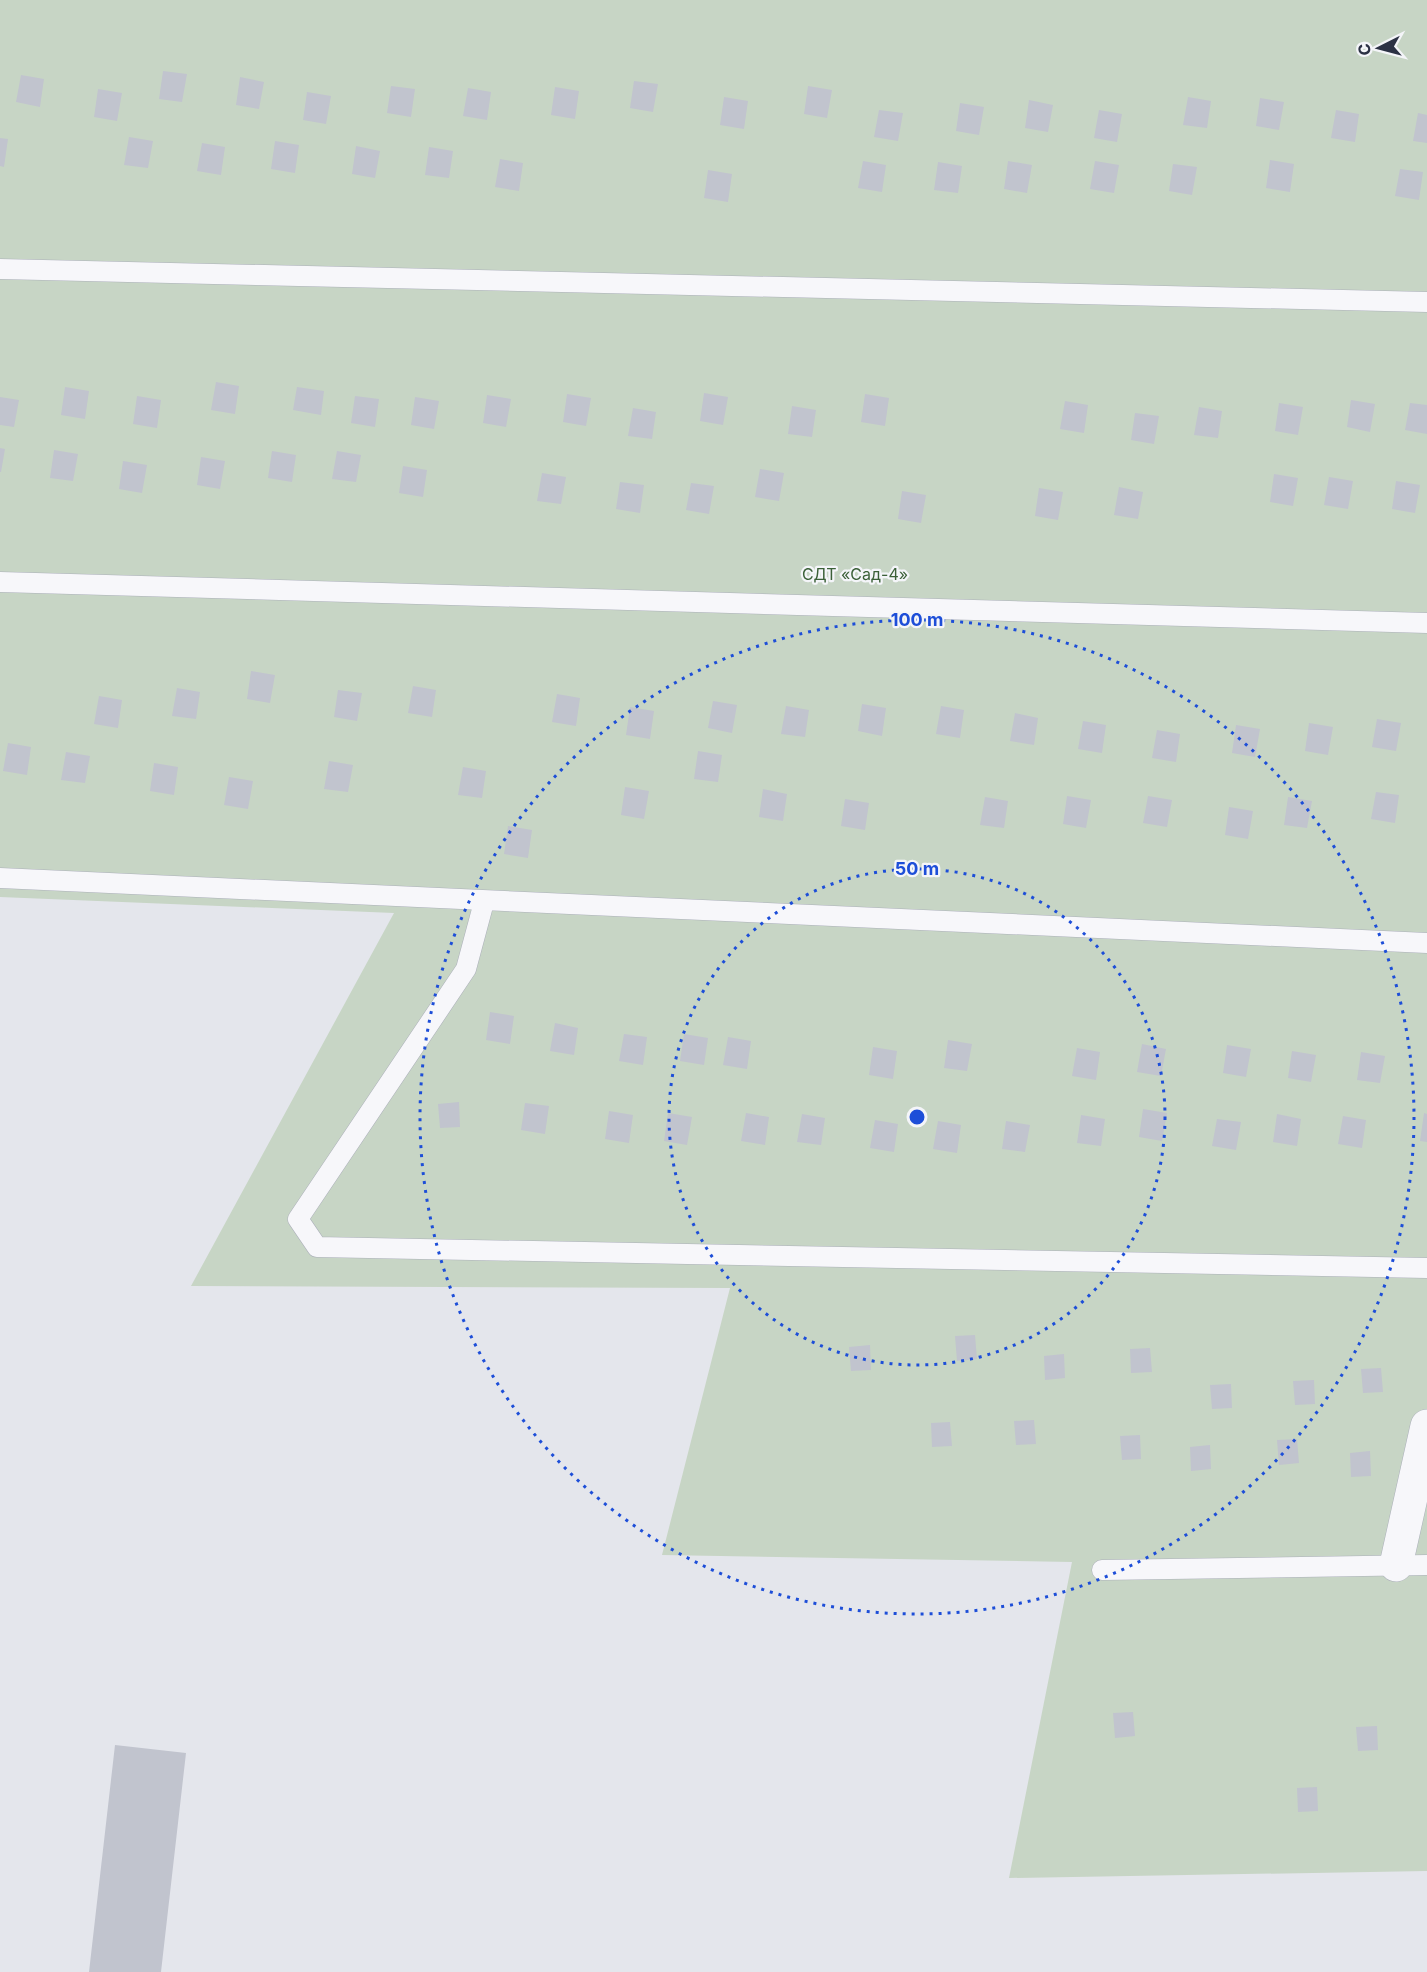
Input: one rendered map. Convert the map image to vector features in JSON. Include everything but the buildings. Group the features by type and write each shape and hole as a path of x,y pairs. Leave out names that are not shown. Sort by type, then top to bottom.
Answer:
{"street":[{"path":"1412,1565 1427,1426"}],"lane":[{"path":"0,269 1427,302"},
{"path":"0,582 1427,623"},
{"path":"0,878 484,902 1427,943"},
{"path":"484,902 466,969 298,1219 317,1247 1427,1268"},
{"path":"1102,1570 1412,1565"}],"green space":[{"name":"СДТ «Сад-4»","path":"0,0 1427,0 1427,1871 1009,1878 1072,1562 662,1555 730,1288 191,1286 394,913 0,897"}]}
